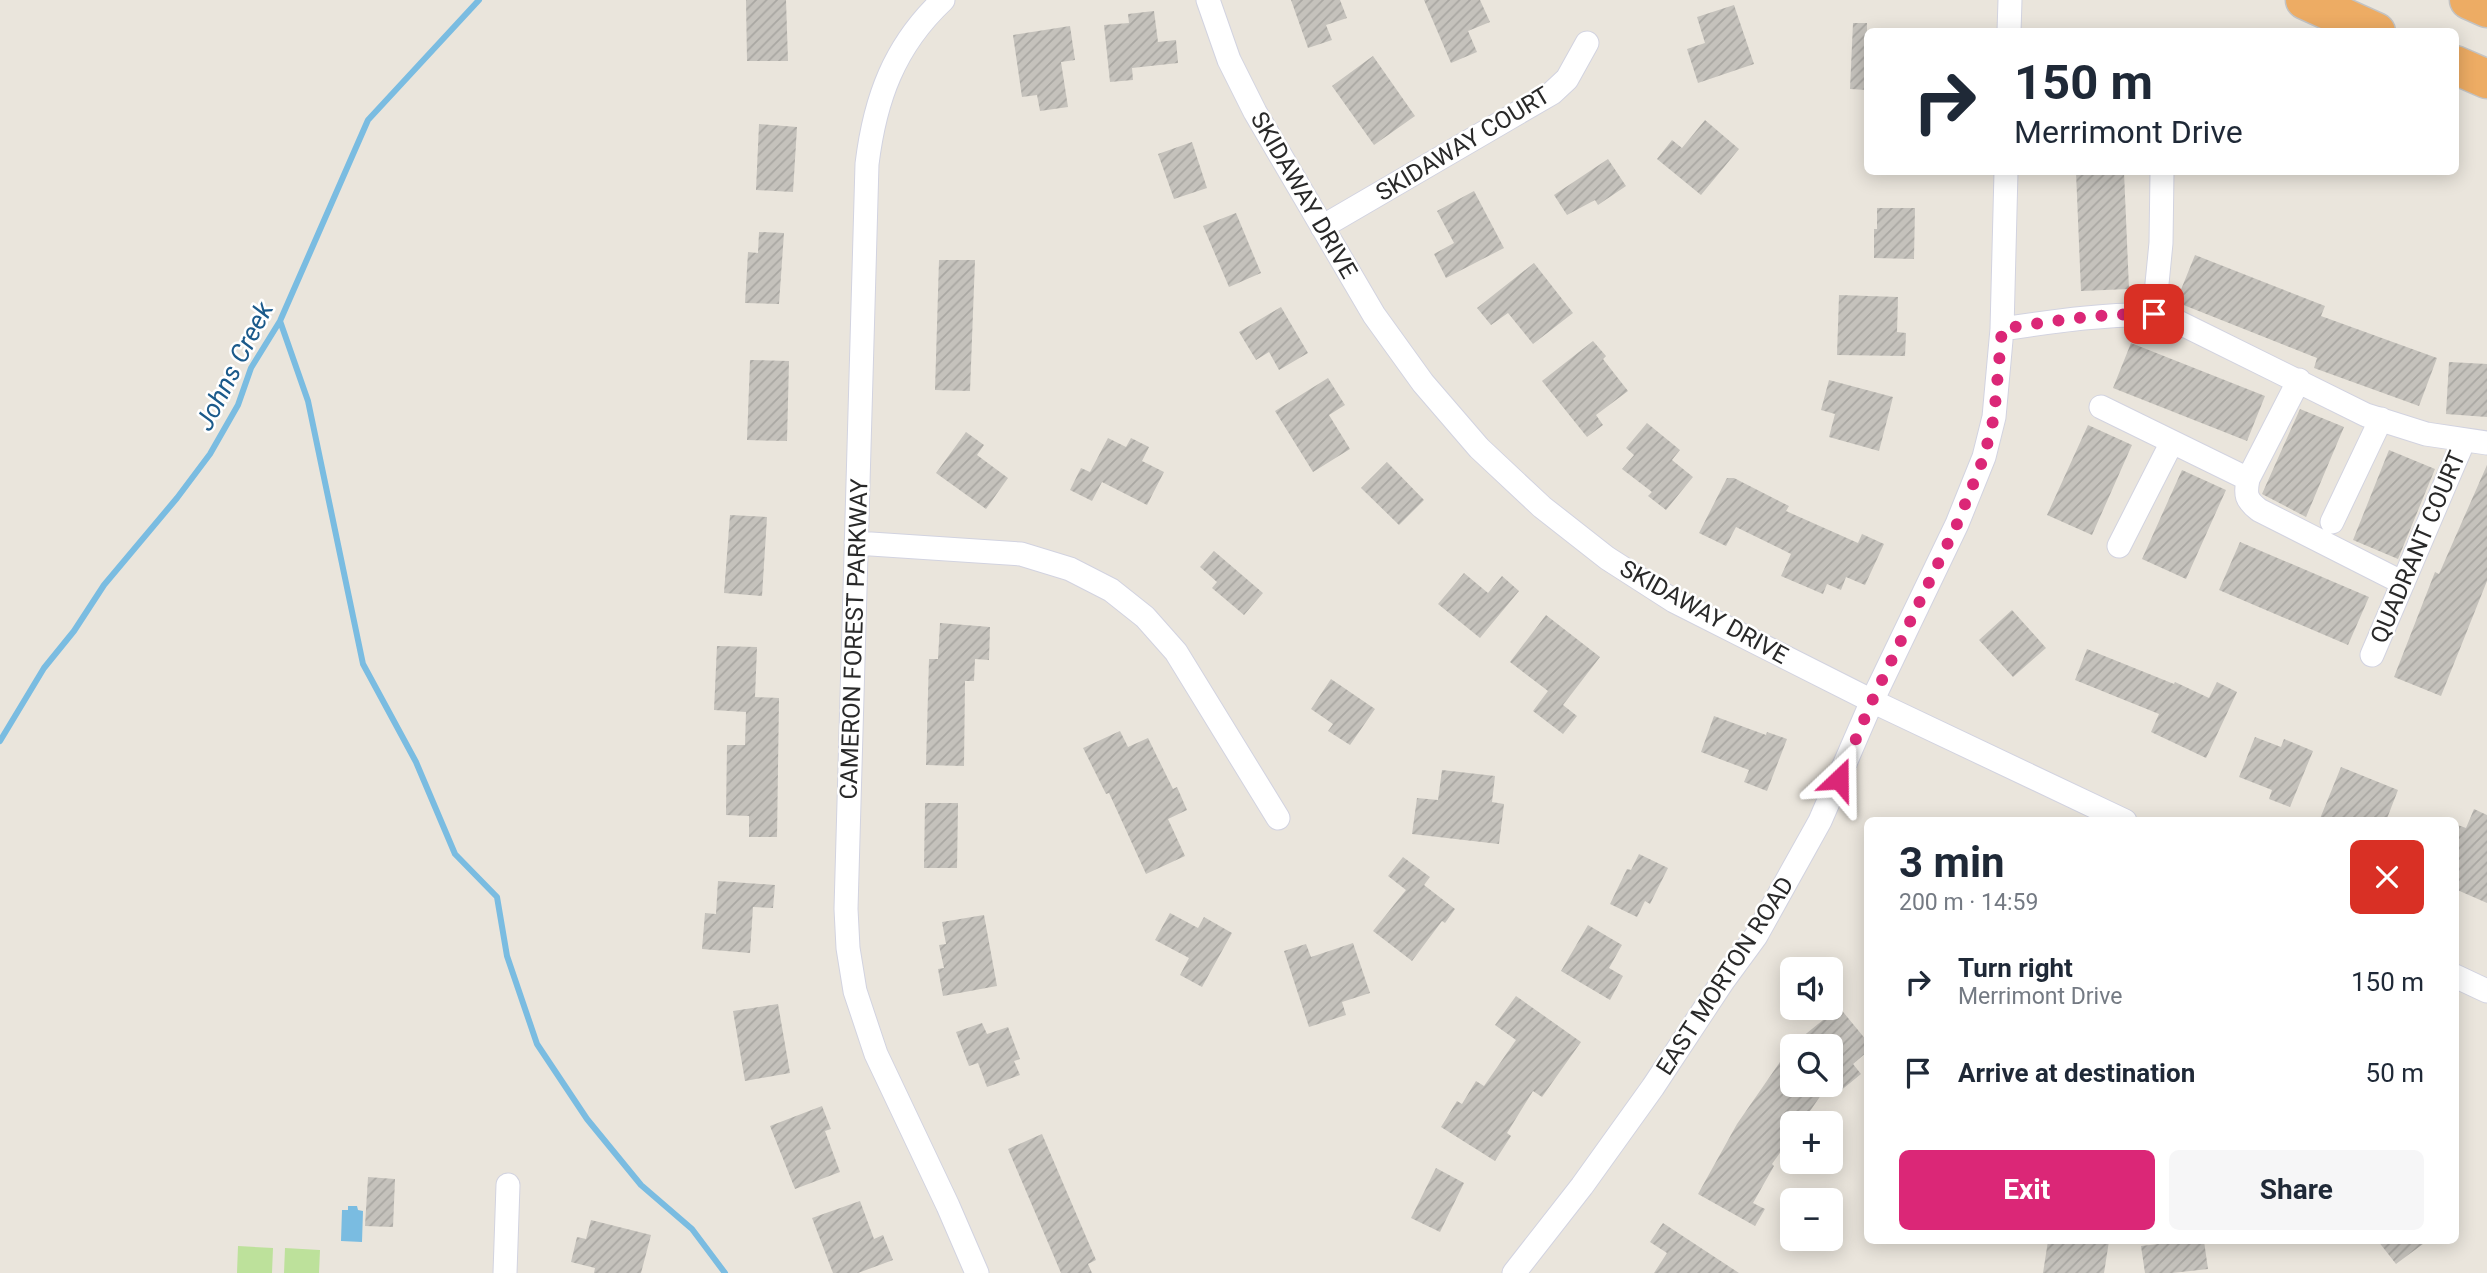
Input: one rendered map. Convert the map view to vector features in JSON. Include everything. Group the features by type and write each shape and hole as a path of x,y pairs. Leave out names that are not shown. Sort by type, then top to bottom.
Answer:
{"highway":[{"path":"2305,0 2367,28"},
{"path":"2469,0 2487,8"},
{"path":"2459,67 2487,79"}],"street":[{"name":"CAMERON FOREST PARKWAY","path":"943,0 910,38 893,66 872,126 866,177 846,909 848,948 855,991 876,1054 977,1273"},
{"name":"SKIDAWAY DRIVE","path":"1208,0 1229,60 1255,112 1374,315 1423,383 1479,448 1542,507 1607,558 1674,601 1872,701 2117,817"},
{"path":"2009,28 2010,0"},
{"name":"SKIDAWAY COURT","path":"1322,228 1552,93 1567,79 1587,43"},
{"name":"EAST MORTON ROAD","path":"1514,1273 1598,1164 1756,936 1821,821 1872,701 1957,524 1984,457 1994,417 2002,329 2006,175"},
{"path":"2154,314 2161,243 2162,175"},
{"path":"2002,329 2068,319 2133,314 2164,315 2366,415 2426,434 2487,443"},
{"path":"2299,380 2248,479 2245,493 2248,502 2403,583"},
{"path":"2101,407 2248,479"},
{"path":"2332,522 2381,419"},
{"name":"QUADRANT COURT","path":"2372,655 2464,440"},
{"path":"2119,546 2172,442"},
{"path":"856,543 1021,554 1070,569 1111,590 1145,617 1176,652 1278,818"},
{"path":"2459,978 2487,991"},
{"path":"505,1273 508,1185"}],"green space":[{"path":"238,1246 273,1248 272,1273 237,1273"},
{"path":"285,1248 320,1250 319,1273 284,1273"}],"water":[{"path":"348,1206 357,1206 358,1210 363,1211 362,1242 341,1241 342,1210 348,1210"}],"building":[{"path":"746,0 786,0 788,61 747,61"},
{"path":"1291,0 1340,0 1347,18 1326,25 1332,40 1308,48"},
{"path":"1424,0 1480,0 1490,22 1468,31 1477,52 1451,63"},
{"path":"1734,5 1754,64 1698,83 1687,49 1705,43 1697,17"},
{"path":"1154,11 1158,42 1176,40 1178,63 1132,68 1133,80 1110,82 1104,25 1129,23 1128,14"},
{"path":"1853,23 1867,23 1867,28 1864,28 1864,90 1850,89"},
{"path":"1070,26 1075,60 1061,62 1068,107 1040,111 1037,95 1022,97 1013,35"},
{"path":"1373,56 1415,116 1374,145 1332,86"},
{"path":"1705,120 1739,149 1701,195 1657,159 1672,140 1682,148"},
{"path":"759,124 797,127 793,192 756,190"},
{"path":"1192,142 1207,188 1174,199 1158,154"},
{"path":"1608,159 1626,186 1598,205 1595,200 1567,215 1554,195"},
{"path":"2076,175 2124,175 2129,289 2081,291"},
{"path":"1474,191 1504,248 1446,278 1434,254 1454,243 1437,211"},
{"path":"1877,208 1915,208 1914,259 1874,258"},
{"path":"1236,213 1261,273 1229,287 1203,226"},
{"path":"759,232 784,233 779,304 745,303 748,252 758,253"},
{"path":"2195,255 2325,306 2321,316 2437,358 2419,406 2314,368 2317,358 2176,302"},
{"path":"939,260 975,260 970,391 935,390"},
{"path":"1534,263 1573,313 1533,344 1508,313 1491,325 1477,308"},
{"path":"1839,295 1898,297 1897,332 1906,333 1905,356 1837,355"},
{"path":"1281,307 1308,353 1279,370 1269,352 1256,360 1239,332"},
{"path":"1593,341 1606,356 1603,359 1628,391 1596,415 1603,425 1587,437 1542,381"},
{"path":"2131,343 2265,396 2247,441 2113,388"},
{"path":"750,360 789,361 787,441 747,440"},
{"path":"2449,362 2487,364 2487,417 2446,414"},
{"path":"1328,378 1345,405 1329,415 1350,449 1313,472 1275,411"},
{"path":"1829,380 1893,397 1879,451 1829,437 1835,414 1821,410"},
{"path":"2300,409 2344,427 2306,517 2262,494"},
{"path":"1647,423 1680,450 1672,460 1693,477 1666,510 1648,496 1652,492 1622,469 1634,455 1626,448"},
{"path":"2088,425 2132,445 2092,535 2047,515"},
{"path":"966,432 984,445 977,455 1008,478 986,509 936,473"},
{"path":"1108,438 1126,447 1131,438 1149,447 1142,461 1164,472 1147,505 1102,482 1092,501 1070,490 1081,468 1090,472"},
{"path":"2389,450 2435,469 2398,559 2353,540"},
{"path":"1387,462 1424,500 1399,525 1361,488"},
{"path":"2487,465 2487,581 2441,696 2394,677 2435,572 2439,574"},
{"path":"2182,470 2226,490 2186,579 2142,559"},
{"path":"1727,478 1734,478 1789,506 1786,511 1858,543 1862,534 1884,544 1865,585 1846,577 1841,590 1827,584 1823,594 1781,576 1791,554 1736,527 1726,546 1699,533"},
{"path":"730,515 767,517 762,596 724,593"},
{"path":"2240,542 2369,597 2348,645 2219,590"},
{"path":"1214,551 1263,593 1244,615 1212,588 1217,582 1200,567"},
{"path":"1464,573 1488,593 1502,576 1519,591 1480,638 1438,604"},
{"path":"2012,610 2046,648 2013,677 1979,640"},
{"path":"1546,615 1600,657 1563,705 1577,716 1563,734 1533,711 1548,691 1510,662"},
{"path":"940,623 990,627 989,660 975,659 974,681 965,681 964,766 926,765 929,659 938,659"},
{"path":"717,646 757,647 755,697 779,698 777,837 749,837 749,816 726,815 727,745 745,745 746,712 714,710"},
{"path":"2087,649 2174,684 2175,682 2209,698 2217,682 2237,692 2206,758 2151,732 2159,714 2075,680"},
{"path":"1331,679 1375,709 1350,745 1328,731 1333,724 1311,709"},
{"path":"1714,716 1766,735 1767,732 1787,739 1767,791 1744,782 1749,770 1701,752"},
{"path":"1120,731 1128,747 1148,738 1173,789 1177,787 1187,810 1168,819 1185,856 1146,874 1109,793 1106,794 1083,748"},
{"path":"2255,737 2281,747 2284,739 2313,751 2290,807 2269,799 2272,790 2239,777"},
{"path":"2341,767 2398,790 2388,817 2321,817"},
{"path":"1442,770 1495,776 1492,802 1504,804 1499,844 1412,834 1417,798 1438,800"},
{"path":"925,803 958,803 957,868 924,868"},
{"path":"2474,809 2487,815 2487,903 2459,891 2459,825 2466,828"},
{"path":"1639,854 1668,868 1650,904 1645,901 1637,917 1610,904 1627,869 1631,870"},
{"path":"1403,857 1430,877 1424,885 1455,909 1445,923 1442,921 1412,961 1373,931 1406,890 1388,876"},
{"path":"718,881 775,885 773,908 753,907 750,953 702,949 705,913 716,914"},
{"path":"1170,913 1198,928 1204,917 1232,933 1202,987 1180,975 1189,958 1155,940"},
{"path":"984,915 997,986 943,996 938,969 944,968 939,945 946,944 942,922"},
{"path":"1588,925 1622,945 1609,968 1623,976 1610,1000 1561,971"},
{"path":"1353,943 1370,993 1342,1002 1346,1015 1309,1027 1284,951 1306,944 1311,957"},
{"path":"1516,996 1581,1042 1542,1097 1533,1091 1507,1133 1511,1136 1495,1161 1441,1127 1457,1101 1462,1104 1476,1081 1484,1086 1516,1040 1495,1025"},
{"path":"778,1004 790,1073 745,1081 733,1011"},
{"path":"1843,1012 1864,1037 1864,1055 1853,1064 1861,1074 1843,1089 1843,1034 1806,1034 1823,1020 1843,1020"},
{"path":"982,1023 987,1034 1008,1027 1020,1059 1014,1061 1020,1075 987,1087 978,1063 969,1066 956,1032"},
{"path":"1780,1062 1780,1097 1820,1097 1810,1111 1780,1111 1780,1153 1753,1203 1765,1209 1755,1226 1698,1194 1737,1124"},
{"path":"822,1106 831,1129 825,1131 840,1172 795,1189 770,1126"},
{"path":"1042,1134 1096,1260 1088,1264 1092,1273 1061,1273 1008,1149"},
{"path":"1436,1168 1464,1183 1440,1232 1411,1218"},
{"path":"368,1177 395,1179 393,1227 365,1226"},
{"path":"860,1201 874,1239 883,1235 893,1260 858,1273 833,1273 812,1218"},
{"path":"591,1220 651,1235 641,1273 594,1273 595,1268 571,1262 577,1237 586,1239"},
{"path":"1663,1223 1739,1273 1654,1273 1667,1253 1650,1242"},
{"path":"2048,1244 2109,1244 2104,1273 2043,1273"},
{"path":"2204,1244 2208,1269 2145,1273 2141,1246"},
{"path":"2380,1244 2423,1244 2396,1264"}],"waterway":[{"name":"Johns Creek","path":"0,741 44,668 74,631 104,585 210,454 238,405 251,368 280,321 368,120 479,0"},
{"path":"280,321 308,401 363,664 416,762 455,854 497,897 507,956 537,1044 587,1119 641,1185 692,1229 725,1273"}],"route":[{"path":"1839,779 1872,701 1957,524 1984,457 1994,417 2002,329 2068,319 2154,314"}]}
